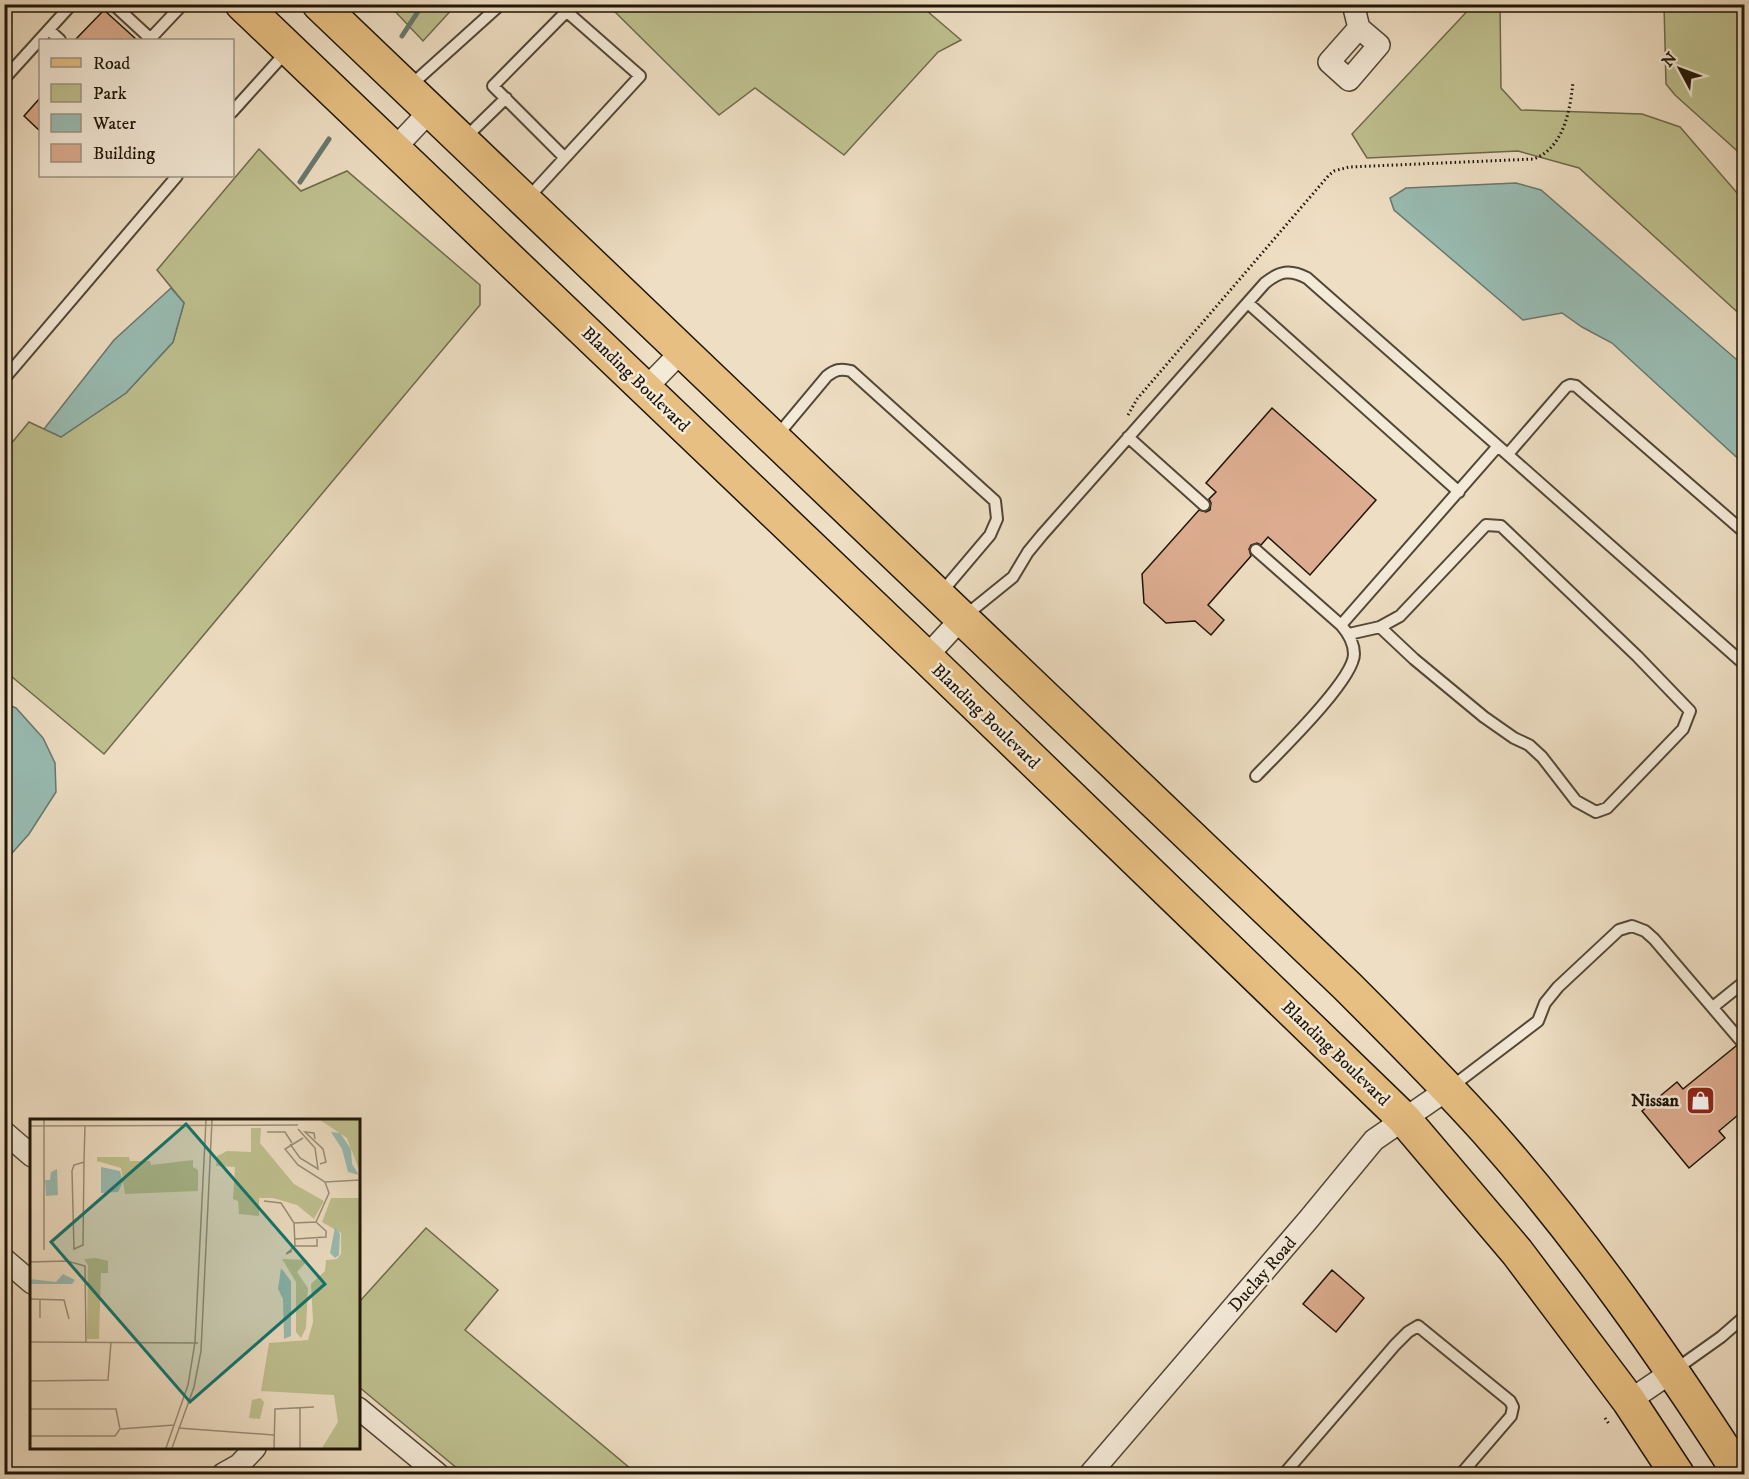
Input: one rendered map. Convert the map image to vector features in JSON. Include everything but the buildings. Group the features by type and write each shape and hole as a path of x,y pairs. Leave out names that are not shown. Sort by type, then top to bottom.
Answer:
{"main road":[{"name":"Blanding Boulevard","path":"242,4 926,657 1404,1119 1516,1252 1614,1414 1677,1474"},
{"path":"321,5 949,608 1347,986 1448,1089 1537,1191 1607,1280 1673,1371 1740,1474"}],"street":[{"path":"1353,4 1359,28"},
{"path":"394,149 430,111"},
{"path":"645,389 682,351"},
{"path":"926,657 949,608"},
{"name":"Duclay Road","path":"1090,1474 1374,1140 1448,1089"},
{"path":"4,1132 30,1154"},
{"path":"4,1259 30,1281"},
{"path":"1614,1414 1673,1371"},
{"path":"360,1410 438,1474"},
{"path":"223,1474 239,1465 254,1449"}],"lane":[{"path":"41,39 72,4"},
{"path":"113,4 150,39"},
{"path":"152,39 183,4"},
{"path":"407,89 501,4"},
{"path":"525,201 640,76 562,8 493,86 562,160"},
{"path":"49,30 59,39"},
{"path":"4,79 39,41"},
{"path":"234,110 290,49"},
{"path":"461,141 506,98"},
{"path":"4,379 176,177"},
{"path":"949,608 1013,577 1028,552 1042,535 1248,303 1273,276 1288,271 1307,278 1744,664"},
{"path":"1248,303 1459,492"},
{"path":"773,439 827,376 835,370 851,371 995,501 997,519 949,608"},
{"path":"1508,454 1566,387 1576,386 1744,532"},
{"path":"1128,438 1204,505"},
{"path":"1341,625 1498,446"},
{"path":"1349,634 1380,627 1400,616 1486,525 1500,526 1637,656 1690,711 1683,729 1607,808 1596,812 1576,801 1542,757 1529,745 1514,738 1484,717 1414,659 1380,627"},
{"path":"1256,550 1341,625 1349,634 1354,655 1345,677 1329,697 1256,776"},
{"path":"1448,1089 1538,1021 1545,1003 1558,987 1620,930 1632,926 1645,931 1654,939 1741,1041"},
{"path":"1713,1007 1744,982"},
{"path":"1673,1371 1721,1337 1744,1317"},
{"path":"1284,1474 1395,1345 1418,1326 1510,1401 1513,1407 1511,1416 1461,1474"}],"path":[{"path":"1128,438 1127,417 1137,399 1329,175 1334,171 1349,167 1534,159 1552,149 1560,135 1571,107 1573,82"}],"green space":[{"path":"389,5 456,5 423,41"},
{"path":"608,5 920,5 961,40 938,52 844,155 755,88 719,115"},
{"path":"1473,5 1500,5 1501,88 1521,110 1642,114 1680,127 1744,201 1744,318 1579,168 1518,151 1367,158 1352,134"},
{"path":"1664,5 1744,5 1744,157 1675,95 1666,84"},
{"path":"259,149 301,191 347,171 480,285 480,305 104,754 5,671 5,451 29,422 61,437 126,393 173,342 184,303 157,270"},
{"path":"426,1228 498,1290 465,1330 637,1474 464,1474 360,1388 361,1300"}],"water":[{"path":"1516,183 1541,190 1744,366 1744,464 1612,343 1562,313 1523,320 1394,210 1390,198 1406,188"},
{"path":"171,288 184,303 173,342 126,393 61,437 44,429 114,340"},
{"path":"4,703 16,708 43,738 55,763 56,792 29,834 5,861"}],"waterway":[{"path":"402,36 423,4"},
{"path":"300,182 329,139"}],"place":[{"name":"Nissan","path":"1700,1100"}]}
